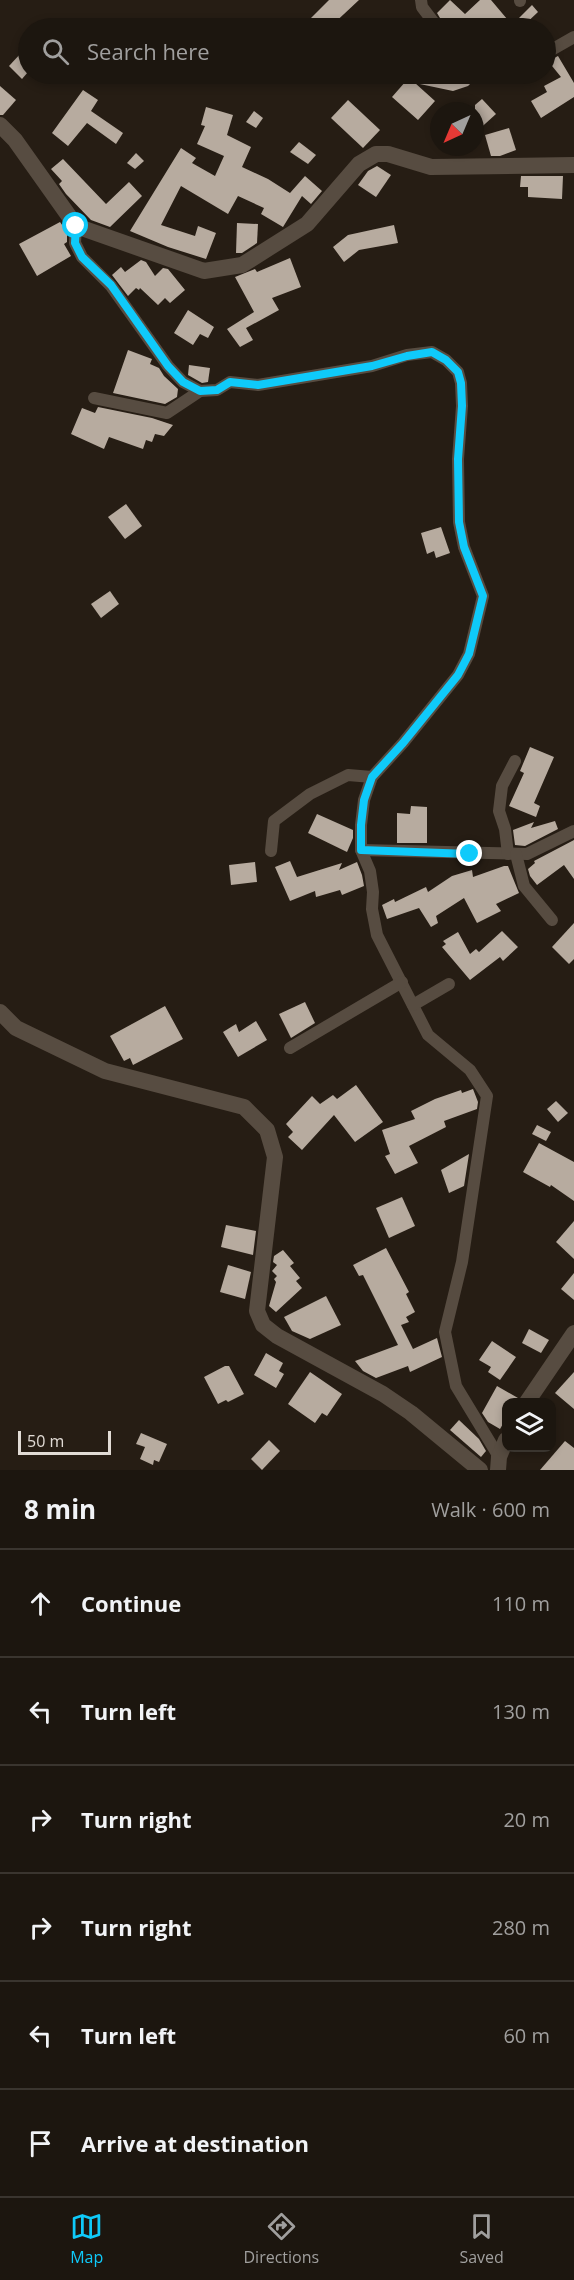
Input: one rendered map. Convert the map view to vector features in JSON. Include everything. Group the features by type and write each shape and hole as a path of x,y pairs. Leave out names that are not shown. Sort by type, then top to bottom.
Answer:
{"street":[{"path":"421,0 422,7 430,18"},
{"path":"556,47 574,37"},
{"path":"0,125 15,140 76,226 204,271 242,265 307,224 359,164 376,154 388,154 431,167 574,165"},
{"path":"76,226 75,243 82,257 111,285 168,366 183,382 200,391"},
{"path":"94,398 167,413 200,391 217,390 230,382 258,385 372,366 432,352 446,360 458,372 462,406 458,459 459,522 464,547 483,596 469,654 458,675 372,777 364,800 361,850 370,871 373,892 372,909 377,935 428,1035 470,1070 487,1096 462,1262 445,1332 456,1386 498,1464"},
{"path":"515,761 502,786 500,811 524,886 552,920"},
{"path":"271,851 274,820 288,809 310,794 348,775 372,777"},
{"path":"361,850 527,854 574,831"},
{"path":"290,1048 402,982"},
{"path":"413,1005 449,984"},
{"path":"0,1012 16,1028 105,1071 244,1107 267,1130 275,1157 257,1311 263,1325 292,1345 320,1358 392,1400 438,1434 480,1470"},
{"path":"530,1398 574,1333"}],"building":[{"path":"329,0 359,0 340,18 311,18"},
{"path":"450,0 465,14 480,0 491,0 506,18 440,18 437,13"},
{"path":"532,5 538,12 532,18 519,18"},
{"path":"18,56 18,75 9,66"},
{"path":"558,56 574,83 574,97 541,118 531,101 547,92 544,86 556,84 556,80 561,77 556,71 556,57"},
{"path":"403,84 416,84 435,101 430,102 430,107 418,120 392,97"},
{"path":"420,84 470,84 453,91"},
{"path":"0,86 16,100 3,115 0,115"},
{"path":"83,90 98,100 91,111 123,133 116,144 87,123 68,146 52,133"},
{"path":"482,99 496,114 484,125 484,102 478,102"},
{"path":"348,100 380,130 363,148 331,118"},
{"path":"206,107 233,115 227,135 251,147 242,167 268,179 290,193 305,176 322,191 311,204 302,196 283,227 261,214 264,208 238,196 228,214 181,186 161,225 195,236 198,226 216,233 206,259 168,247 130,231 181,148 196,158 192,163 215,176 224,156 197,144 205,126 201,125"},
{"path":"254,111 263,118 256,128 246,122"},
{"path":"509,128 516,150 500,156 491,156 485,135"},
{"path":"299,142 316,155 308,164 290,152"},
{"path":"136,153 144,161 135,169 127,163"},
{"path":"63,159 106,204 129,182 142,196 110,227 91,220 66,194 59,184 62,181 51,169"},
{"path":"377,166 391,175 376,197 358,185 368,171"},
{"path":"521,176 563,176 562,199 528,197 528,187 520,187"},
{"path":"60,222 67,232 67,242 64,244 71,256 37,276 19,244"},
{"path":"237,223 258,224 257,243 242,253 236,253"},
{"path":"394,225 398,243 359,250 344,262 333,247 348,235"},
{"path":"290,258 301,287 272,298 279,310 246,328 253,340 240,347 227,329 254,312 235,277 255,269 257,272"},
{"path":"141,260 146,262 155,276 163,268 168,269 185,290 170,303 165,298 158,305 140,288 139,290 136,288 128,296 112,275 121,267 125,272"},
{"path":"188,310 214,327 208,338 200,334 193,345 174,333"},
{"path":"128,350 152,359 150,364 159,368 178,389 177,397 165,404 113,393"},
{"path":"189,365 210,368 208,382 202,383 188,375"},
{"path":"98,407 152,418 173,425 164,436 155,434 152,442 146,440 143,449 109,437 104,449 71,434 82,408 95,413"},
{"path":"126,504 142,526 125,539 108,517"},
{"path":"441,527 450,553 436,558 434,551 427,554 421,533"},
{"path":"110,591 119,604 101,618 91,604"},
{"path":"530,747 554,757 534,803 540,806 536,817 509,806 524,773 520,771"},
{"path":"411,806 427,807 427,843 397,843 397,813 410,814"},
{"path":"317,814 353,830 353,838 347,852 308,833"},
{"path":"555,821 558,829 525,846 515,845 513,830 534,822 531,828"},
{"path":"574,840 574,879 564,865 537,885 528,869 535,863 534,861"},
{"path":"290,861 297,877 342,863 339,870 357,862 364,886 342,895 340,890 316,897 315,891 290,901 275,867"},
{"path":"255,862 257,882 231,885 229,865"},
{"path":"508,866 519,893 496,904 501,911 477,923 464,898 436,916 438,923 431,927 419,908 387,919 382,905 394,899 395,902 426,887 428,892 452,876 472,870 473,877"},
{"path":"574,923 574,959 569,964 552,947"},
{"path":"502,931 518,947 503,961 500,957 470,980 442,947 446,944 443,941 458,932 470,954 476,949 479,952"},
{"path":"305,1002 315,1023 291,1038 279,1014"},
{"path":"165,1006 183,1039 133,1065 130,1058 124,1061 110,1036"},
{"path":"256,1021 267,1040 238,1057 223,1032 236,1024 239,1032"},
{"path":"356,1085 383,1122 355,1142 334,1115 302,1150 288,1137 293,1132 286,1124 312,1096 320,1104 333,1095 337,1099"},
{"path":"473,1089 478,1102 477,1109 444,1121 446,1127 409,1146 418,1163 395,1174 385,1156 390,1154 382,1130 415,1119 411,1111 435,1099 461,1090 462,1093"},
{"path":"556,1101 568,1113 558,1122 547,1109"},
{"path":"537,1125 551,1132 546,1141 532,1134"},
{"path":"539,1143 574,1162 574,1201 551,1185 550,1187 523,1172"},
{"path":"469,1154 464,1186 449,1193 441,1170"},
{"path":"402,1197 415,1226 389,1238 376,1208"},
{"path":"574,1221 574,1259 556,1242"},
{"path":"226,1225 256,1231 253,1255 221,1247"},
{"path":"386,1248 409,1292 406,1294 415,1312 406,1317 409,1322 401,1325 413,1349 437,1338 442,1357 410,1372 408,1366 376,1378 363,1371 355,1361 398,1345 363,1275 359,1276 353,1265"},
{"path":"283,1250 294,1263 290,1266 300,1278 296,1281 302,1288 276,1312 269,1306 276,1282 274,1279 277,1276 272,1271 277,1265 273,1262 274,1256"},
{"path":"228,1265 251,1272 245,1299 220,1292"},
{"path":"574,1273 574,1300 561,1289"},
{"path":"326,1296 341,1325 310,1339 292,1331 284,1317"},
{"path":"529,1329 549,1340 541,1353 522,1343"},
{"path":"492,1341 516,1357 500,1380 488,1372 491,1367 479,1360"},
{"path":"266,1353 283,1363 279,1371 284,1374 276,1388 254,1375"},
{"path":"229,1366 244,1394 218,1404 204,1377"},
{"path":"310,1372 342,1394 327,1416 322,1413 315,1423 288,1404"},
{"path":"574,1372 574,1409 555,1393"},
{"path":"497,1386 518,1398 502,1398 500,1429 488,1422 482,1413"},
{"path":"459,1420 479,1439 486,1451 481,1457 450,1430"},
{"path":"141,1433 167,1444 159,1462 154,1460 153,1465 140,1459 145,1447 136,1444"},
{"path":"269,1440 280,1451 262,1470 251,1459"},
{"path":"565,1441 574,1448 574,1470 540,1470"}],"route":[{"path":"76,226 75,243 82,257 111,285 168,366 183,382 200,391 217,390 230,382 258,385 372,366 432,352 446,360 458,372 462,406 458,459 459,522 464,547 483,596 469,654 458,675 372,777 364,800 361,850 470,854"}]}
